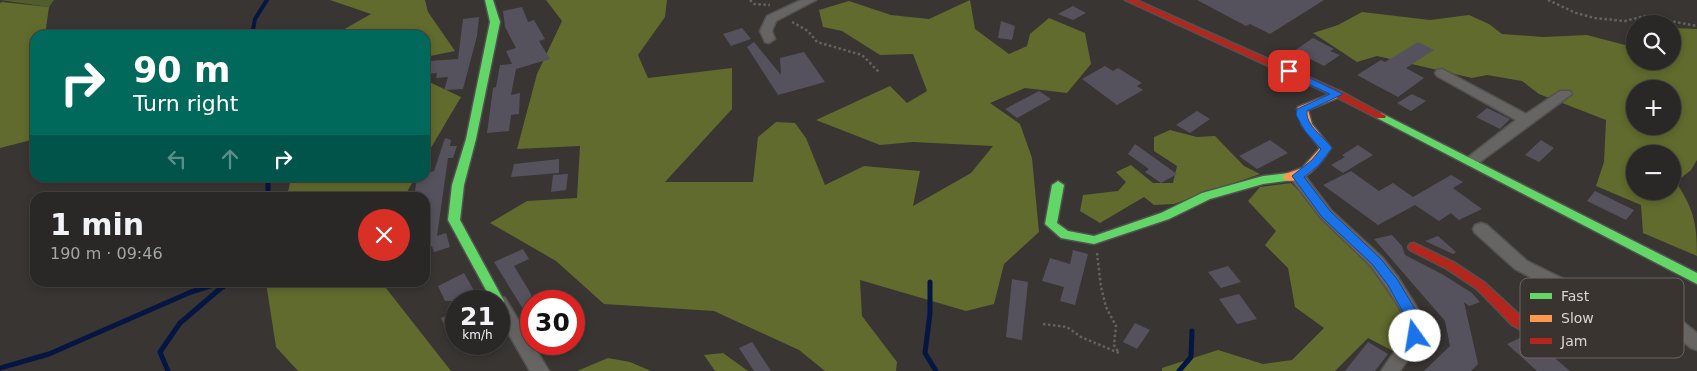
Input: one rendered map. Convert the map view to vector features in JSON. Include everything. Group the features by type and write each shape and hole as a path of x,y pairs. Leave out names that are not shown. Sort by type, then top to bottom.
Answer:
{"street":[{"path":"489,0 495,22 471,139 458,185 454,220 492,290"},
{"path":"769,39 766,31 771,19 810,0"},
{"path":"1129,0 1338,94 1697,278"},
{"path":"1442,73 1526,120"},
{"path":"1058,185 1051,224 1065,235 1094,240 1165,216 1206,196 1263,180 1298,176 1316,163 1326,148 1301,115 1302,109 1338,94"},
{"path":"1472,161 1526,120 1565,94"},
{"path":"1298,176 1326,214 1376,261 1409,309 1415,336 1390,371"},
{"path":"1481,229 1521,265 1547,278"},
{"path":"1414,248 1451,266 1481,286 1520,323"},
{"path":"510,322 540,371"},
{"path":"1684,333 1697,343"}],"path":[{"path":"1548,0 1562,8 1584,16 1611,21 1630,20 1642,16 1697,26"},
{"path":"780,15 808,31 817,42 862,55 878,72"},
{"path":"1043,324 1067,327 1081,337 1119,353 1114,345 1116,326 1106,307 1101,287 1094,240"}],"green space":[{"path":"0,0 54,0 49,7"},
{"path":"330,0 425,0 428,12 455,51 430,56 430,30 343,30 371,14"},
{"path":"546,0 667,0 665,17 638,55 648,78 732,68 732,109 665,182 753,182 758,137 776,122 795,123 806,138 825,185 864,166 920,171 913,206 971,173 993,146 913,142 880,145 816,120 890,86 907,103 927,91 913,54 880,55 842,31 823,27 819,10 849,1 891,15 929,19 970,0 975,29 1009,54 1027,46 1030,34 1049,18 1085,33 1091,64 1067,93 1025,88 990,103 1020,124 1032,158 1039,232 1004,264 994,304 966,311 860,280 862,316 897,362 896,371 825,371 799,350 714,311 604,304 556,261 490,223 527,201 577,198 580,146 517,149 537,74 562,21"},
{"path":"0,3 49,7 46,30 30,30 30,140 0,148"},
{"path":"1362,12 1430,20 1469,15 1489,24 1502,34 1543,37 1587,35 1626,45 1626,70 1681,70 1681,28 1697,29 1697,160 1691,170 1681,178 1681,145 1626,145 1626,199 1596,186 1604,162 1606,120 1539,94 1522,81 1487,75 1472,78 1377,56 1357,62 1313,33 1338,25"},
{"path":"430,82 461,97 430,150"},
{"path":"1170,130 1197,137 1215,136 1244,166 1260,174 1174,204 1154,205 1144,197 1100,223 1080,211 1083,195 1118,191 1126,182 1116,172 1131,165 1153,183 1173,183 1177,166 1154,151 1154,137"},
{"path":"290,182 413,182 407,192 288,192"},
{"path":"1291,183 1366,257 1386,285 1405,321 1393,351 1368,338 1335,371 1162,371 1162,368 1218,350 1263,364 1292,360 1324,328 1295,307 1288,268 1265,245 1276,231 1248,201 1260,187"},
{"path":"1681,191 1691,209 1695,225 1697,256 1643,233 1641,205 1629,200 1681,200"},
{"path":"267,287 385,287 451,371 298,371 276,347"},
{"path":"723,353 748,371 715,371 704,355"},
{"path":"608,358 630,362 651,371 577,371"}],"building":[{"path":"1197,0 1324,0 1270,34 1250,24 1246,26"},
{"path":"1073,6 1086,13 1073,20 1058,14"},
{"path":"522,7 528,22 534,20 545,39 539,41 550,59 516,69 511,95 520,93 519,114 511,115 509,131 487,133 493,88 496,87 500,65 512,64 506,51 516,48 505,27 503,11"},
{"path":"479,17 477,36 463,89 444,90 448,77 436,78 437,73 430,74 430,61 458,59 463,19"},
{"path":"1001,21 1015,26 1012,40 998,38"},
{"path":"742,28 751,39 731,46 723,34"},
{"path":"1313,38 1334,49 1330,51 1340,55 1324,66 1294,51"},
{"path":"754,42 781,75 780,58 804,52 825,82 778,95 747,47"},
{"path":"1418,42 1434,50 1406,68 1424,78 1398,97 1357,75 1381,60 1385,62"},
{"path":"1105,66 1113,71 1118,68 1142,83 1137,86 1143,90 1117,105 1082,79"},
{"path":"1039,91 1051,99 1017,118 1005,109"},
{"path":"1412,94 1426,101 1411,111 1397,103"},
{"path":"1487,108 1510,119 1500,129 1476,117"},
{"path":"1197,111 1210,119 1190,133 1176,125"},
{"path":"445,138 451,140 450,146 457,146 453,158 448,158 437,236 446,233 450,247 434,252 432,246 430,247 430,192 415,192 416,182 430,182 430,172 434,171"},
{"path":"1270,140 1288,153 1257,169 1239,156"},
{"path":"1541,140 1554,148 1539,162 1525,155"},
{"path":"1135,144 1177,174 1161,183 1145,172 1149,169 1128,154"},
{"path":"1358,145 1373,155 1343,173 1331,165 1345,157 1342,155"},
{"path":"559,159 559,173 511,177 514,164"},
{"path":"1351,171 1379,191 1393,183 1413,197 1451,175 1463,182 1453,188 1482,209 1459,220 1451,213 1439,221 1415,205 1378,225 1323,185"},
{"path":"568,174 566,190 551,192 553,175"},
{"path":"1595,191 1634,210 1626,220 1587,201"},
{"path":"1392,235 1402,246 1405,255 1442,274 1472,293 1480,302 1469,306 1464,302 1478,364 1471,371 1424,371 1450,346 1445,321 1374,239"},
{"path":"1438,236 1456,252 1453,254 1425,241"},
{"path":"523,249 529,259 514,266 529,290 520,290 520,304 494,262"},
{"path":"1073,250 1088,254 1075,305 1060,301 1064,287 1042,281 1050,258 1070,264"},
{"path":"1228,266 1241,282 1221,288 1208,272"},
{"path":"464,273 474,290 445,290 445,301 438,286"},
{"path":"1012,279 1028,282 1022,340 1006,337"},
{"path":"1239,294 1257,319 1237,324 1219,299"},
{"path":"445,316 445,326 441,318"},
{"path":"1135,323 1150,330 1137,349 1123,342"},
{"path":"1520,338 1520,356 1507,344"},
{"path":"752,342 771,371 754,371 739,348"},
{"path":"1368,342 1388,354 1375,371 1345,371"},
{"path":"1523,358 1555,358 1570,371 1537,371"}],"waterway":[{"path":"253,30 255,19 267,0"},
{"path":"268,182 268,192"},
{"path":"930,282 930,313 925,353 936,371"},
{"path":"0,368 49,354 191,292 207,287"},
{"path":"168,371 160,352 180,323 222,287"},
{"path":"1179,371 1191,357 1192,331"}],"traffic: fast":[{"path":"489,0 495,22 471,139 458,185 454,220 492,290"},
{"path":"1381,116 1697,279"},
{"path":"1058,185 1051,224 1065,235 1094,240 1165,216 1206,196 1263,180 1289,177"}],"traffic: slow":[{"path":"1289,177 1306,170 1326,148 1307,125 1302,109 1338,94"}],"traffic: jam":[{"path":"1129,0 1338,94 1381,116"},
{"path":"1414,247 1451,266 1481,286 1520,323"}],"route":[{"path":"1289,71 1338,94 1302,109 1301,115 1309,128 1326,148 1316,163 1298,176 1326,214 1376,261 1392,282 1409,309 1415,336"}]}
